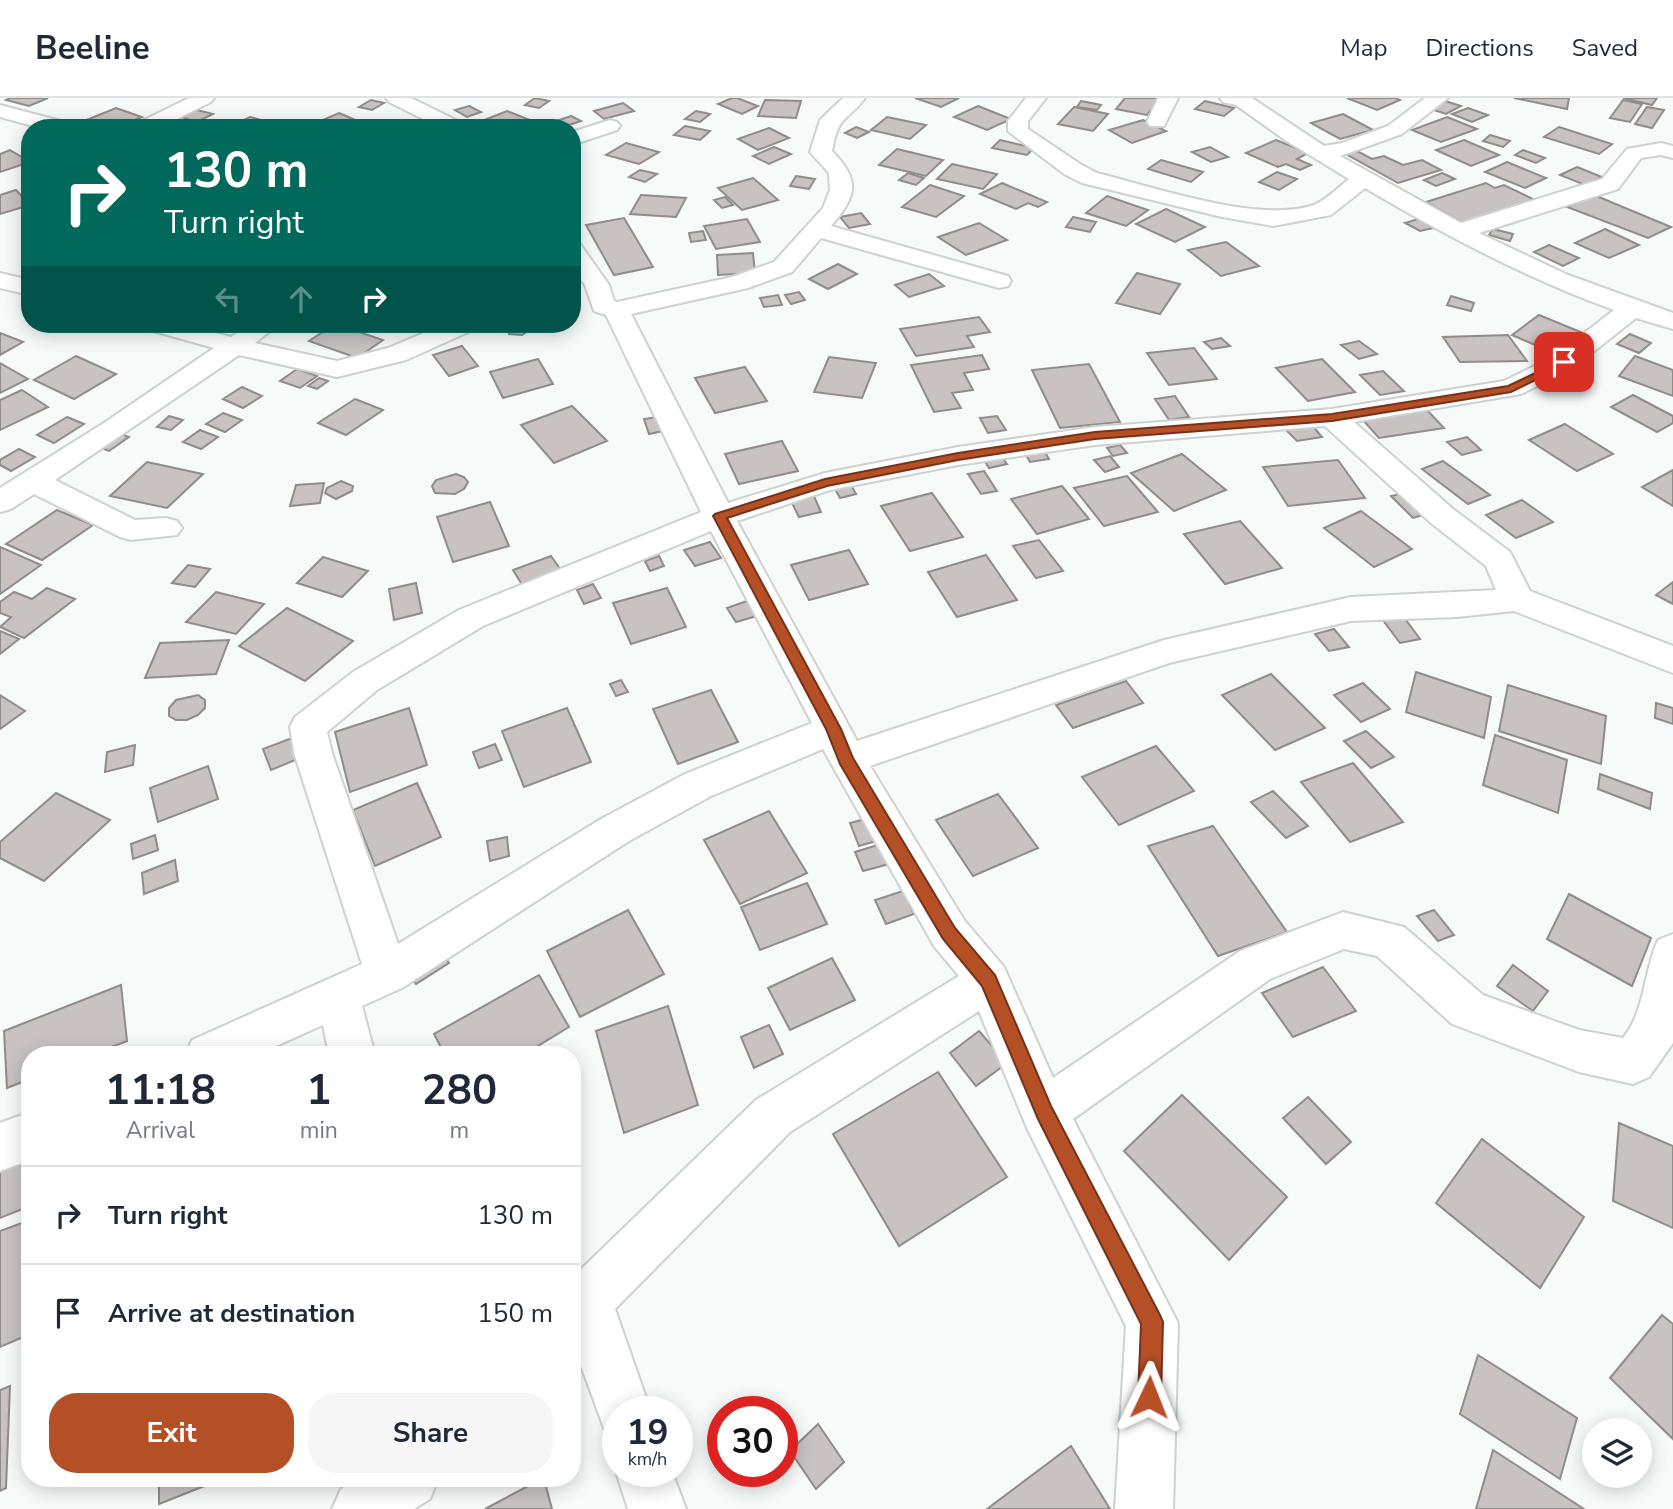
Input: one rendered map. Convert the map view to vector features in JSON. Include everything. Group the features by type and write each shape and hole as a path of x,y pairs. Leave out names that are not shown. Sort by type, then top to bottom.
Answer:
{"street":[{"path":"161,119 204,98"},
{"path":"396,98 439,119"},
{"path":"581,262 597,285 603,306 616,310 739,283 783,267 833,210 841,190 840,172 821,152 829,118 855,98"},
{"path":"1037,98 1018,121 1018,131 1072,169 1090,178 1222,210 1273,219 1324,210 1364,178"},
{"path":"1157,122 1168,98"},
{"path":"1320,153 1347,148 1395,130 1438,98"},
{"path":"1239,99 1320,153 1457,232 1531,269 1631,309 1673,321"},
{"path":"0,111 31,119"},
{"path":"581,136 610,126"},
{"path":"1457,232 1610,184 1634,153 1661,149 1673,152"},
{"path":"815,229 999,281"},
{"path":"0,280 21,286"},
{"path":"581,289 597,285"},
{"path":"387,974 313,753 308,727 365,681 471,618 719,516 825,482 958,456 1095,436 1332,418 1511,388 1564,362 1631,309"},
{"path":"616,310 719,516 840,744 949,933 989,981 1044,1112 1152,1322 1144,1509"},
{"path":"190,333 276,357 337,369 397,354 445,333"},
{"path":"0,502 34,482 253,333"},
{"path":"1332,418 1442,516 1499,560 1517,599"},
{"path":"34,482 131,530 166,528"},
{"path":"228,1046 387,974 615,830 698,785 1164,652 1351,609 1457,605 1517,599 1673,660"},
{"path":"1044,1112 1255,965 1343,930 1389,940 1468,1010 1579,1051 1633,1062 1656,1031 1673,953"},
{"path":"581,1306 772,1116 989,981"},
{"path":"338,996 350,1046"},
{"path":"0,1147 21,1139"},
{"path":"581,1313 617,1396"},
{"path":"361,1509 397,1487"},
{"path":"650,1487 657,1509"}],"building":[{"path":"48,98 29,106 6,100"},
{"path":"535,98 549,101 539,108 525,105"},
{"path":"732,98 758,106 742,114 718,104"},
{"path":"915,98 959,98 941,107"},
{"path":"1125,98 1161,98 1147,115 1116,109"},
{"path":"1347,98 1395,98 1400,100 1377,110"},
{"path":"1514,98 1569,98 1567,109"},
{"path":"1623,98 1657,98 1652,105"},
{"path":"371,100 384,103 372,110 359,107"},
{"path":"765,100 801,101 796,118 758,116"},
{"path":"1623,100 1642,104 1630,122 1610,118"},
{"path":"1081,101 1101,105 1097,110 1077,107"},
{"path":"1205,101 1234,108 1224,116 1195,109"},
{"path":"1445,101 1461,106 1446,114 1431,109"},
{"path":"623,103 634,111 604,119 594,111"},
{"path":"469,106 481,112 467,117 455,110"},
{"path":"978,106 1011,119 987,130 954,117"},
{"path":"1074,107 1108,114 1093,131 1058,124"},
{"path":"1647,107 1664,110 1652,128 1635,124"},
{"path":"116,108 142,117 137,119 89,119"},
{"path":"1468,108 1488,115 1472,122 1452,114"},
{"path":"197,110 213,114 203,119 181,117"},
{"path":"507,111 527,119 487,119"},
{"path":"696,111 710,114 700,122 685,119"},
{"path":"339,113 353,119 325,119"},
{"path":"1343,114 1373,130 1340,139 1311,123"},
{"path":"887,117 926,125 910,139 871,130"},
{"path":"1447,117 1477,129 1441,142 1412,130"},
{"path":"1143,120 1166,131 1132,143 1109,130"},
{"path":"685,126 710,131 700,140 674,135"},
{"path":"856,127 869,132 857,138 845,133"},
{"path":"1559,127 1612,144 1599,154 1544,137"},
{"path":"769,128 789,138 758,150 738,139"},
{"path":"1490,135 1510,141 1503,147 1483,141"},
{"path":"1000,140 1034,148 1027,155 992,148"},
{"path":"1276,140 1308,153 1297,159 1311,165 1300,170 1286,164 1278,167 1246,153"},
{"path":"1464,140 1499,155 1471,166 1436,150"},
{"path":"626,143 659,152 639,164 606,155"},
{"path":"774,147 791,154 769,164 753,156"},
{"path":"1210,147 1228,157 1211,162 1192,152"},
{"path":"897,149 943,160 926,176 879,165"},
{"path":"10,150 21,157 21,165 0,172 0,154"},
{"path":"1523,150 1545,158 1536,163 1515,155"},
{"path":"1357,151 1372,159 1384,156 1403,165 1422,160 1441,170 1398,183 1346,154"},
{"path":"1161,160 1203,172 1191,182 1148,169"},
{"path":"1507,162 1546,178 1525,188 1485,172"},
{"path":"952,164 997,174 983,189 937,179"},
{"path":"1577,167 1602,177 1585,185 1560,175"},
{"path":"640,170 657,174 645,182 629,177"},
{"path":"1277,172 1297,179 1279,190 1259,182"},
{"path":"908,173 924,178 916,185 899,180"},
{"path":"1442,173 1455,179 1436,186 1424,180"},
{"path":"796,176 815,179 809,189 790,186"},
{"path":"753,178 778,200 742,210 718,188"},
{"path":"1002,183 1047,202 1038,207 1028,203 1016,209 980,194"},
{"path":"1486,183 1495,188 1504,185 1539,202 1469,226 1426,202"},
{"path":"930,185 964,196 936,217 902,207"},
{"path":"16,190 21,195 21,208 0,214 0,195"},
{"path":"641,195 686,198 676,217 630,214"},
{"path":"1594,195 1671,227 1648,238 1567,207"},
{"path":"1107,196 1148,210 1126,226 1086,213"},
{"path":"725,197 733,205 722,208 714,200"},
{"path":"1166,209 1205,227 1175,242 1136,224"},
{"path":"861,213 870,224 849,228 840,217"},
{"path":"1073,217 1096,222 1090,232 1066,227"},
{"path":"624,218 653,267 614,275 586,225"},
{"path":"747,219 760,242 716,249 704,226"},
{"path":"1418,219 1433,228 1420,231 1405,223"},
{"path":"979,223 1007,240 966,255 938,237"},
{"path":"1493,229 1513,234 1510,241 1489,235"},
{"path":"1605,229 1639,245 1609,258 1575,243"},
{"path":"703,231 706,240 691,242 689,233"},
{"path":"1226,242 1259,266 1221,276 1188,250"},
{"path":"1549,245 1579,258 1563,266 1534,252"},
{"path":"753,253 755,273 718,275 717,255"},
{"path":"838,264 857,274 828,289 809,279"},
{"path":"1137,273 1180,284 1160,314 1116,303"},
{"path":"929,274 944,286 909,297 895,285"},
{"path":"799,292 805,300 791,304 785,295"},
{"path":"778,295 782,305 764,307 760,298"},
{"path":"1451,296 1474,303 1471,311 1447,305"},
{"path":"1539,315 1583,333 1556,354 1512,335"},
{"path":"979,317 990,332 967,336 974,347 916,356 900,329"},
{"path":"0,333 23,342 0,355"},
{"path":"321,333 362,333 383,340 357,358 309,341"},
{"path":"1630,334 1651,343 1639,353 1617,344"},
{"path":"1508,335 1527,361 1460,362 1443,337"},
{"path":"1221,338 1230,346 1212,349 1204,342"},
{"path":"1359,341 1377,354 1359,359 1341,345"},
{"path":"462,346 478,366 449,376 433,355"},
{"path":"1194,348 1217,379 1169,385 1147,353"},
{"path":"982,355 989,369 964,373 973,390 952,393 961,408 934,412 911,365"},
{"path":"76,356 116,374 74,399 34,380"},
{"path":"1635,356 1673,370 1673,396 1619,376"},
{"path":"829,357 876,363 862,398 814,392"},
{"path":"538,359 553,384 503,398 490,372"},
{"path":"1322,359 1355,392 1308,401 1276,368"},
{"path":"0,363 28,379 0,393"},
{"path":"1089,364 1120,422 1060,428 1032,370"},
{"path":"745,367 767,401 715,413 695,378"},
{"path":"297,369 317,376 300,388 280,381"},
{"path":"1383,371 1404,391 1380,395 1360,375"},
{"path":"319,378 328,381 317,389 308,386"},
{"path":"242,387 262,396 243,408 223,399"},
{"path":"22,390 48,407 0,430 0,400"},
{"path":"1633,395 1673,416 1673,423 1657,432 1611,407"},
{"path":"1175,396 1189,417 1169,420 1155,399"},
{"path":"355,399 383,410 346,435 318,423"},
{"path":"572,406 607,441 554,463 521,425"},
{"path":"1426,409 1444,428 1379,438 1362,419"},
{"path":"223,413 242,420 225,432 206,424"},
{"path":"169,416 183,420 171,430 157,427"},
{"path":"663,416 668,430 649,434 644,419"},
{"path":"997,416 1006,430 988,433 980,418"},
{"path":"67,417 84,424 54,443 37,435"},
{"path":"1311,424 1322,437 1297,441 1285,429"},
{"path":"1565,424 1613,454 1577,471 1529,440"},
{"path":"110,430 129,437 109,451 90,444"},
{"path":"200,430 218,437 201,449 183,442"},
{"path":"1467,437 1481,450 1462,455 1447,442"},
{"path":"782,441 798,471 739,484 725,454"},
{"path":"1120,445 1127,453 1113,456 1107,448"},
{"path":"19,449 35,457 11,471 0,465 0,460"},
{"path":"1043,449 1049,459 1030,462 1025,453"},
{"path":"999,453 1007,464 989,468 982,457"},
{"path":"1182,454 1226,490 1174,511 1131,473"},
{"path":"1110,456 1119,467 1105,472 1094,460"},
{"path":"1338,460 1365,498 1288,506 1263,467"},
{"path":"1443,461 1490,495 1468,504 1422,469"},
{"path":"147,462 203,474 167,508 110,496"},
{"path":"1673,470 1673,506 1642,487"},
{"path":"984,471 997,491 981,494 968,474"},
{"path":"456,474 468,482 464,489 455,494 435,493 432,486 436,480"},
{"path":"1127,476 1158,512 1104,526 1074,488"},
{"path":"341,481 353,486 352,491 336,499 325,493 327,488"},
{"path":"324,483 320,503 290,506 296,485"},
{"path":"851,485 856,494 840,498 835,489"},
{"path":"1062,486 1089,519 1037,534 1011,499"},
{"path":"1413,491 1434,512 1413,518 1391,496"},
{"path":"932,493 963,537 910,551 881,506"},
{"path":"813,494 821,512 799,517 790,499"},
{"path":"1522,500 1553,522 1516,538 1486,515"},
{"path":"490,502 509,546 453,562 437,517"},
{"path":"57,510 93,525 42,560 6,544"},
{"path":"1361,511 1412,549 1374,567 1324,528"},
{"path":"1240,521 1282,568 1225,584 1184,534"},
{"path":"1039,540 1063,571 1036,578 1013,546"},
{"path":"710,542 721,558 695,566 684,550"},
{"path":"0,547 41,565 0,594"},
{"path":"849,550 868,584 809,600 791,565"},
{"path":"986,555 1017,600 957,617 928,572"},
{"path":"551,556 563,573 524,588 513,570"},
{"path":"659,556 664,566 650,571 645,561"},
{"path":"323,557 368,571 342,597 297,583"},
{"path":"188,565 210,569 195,587 172,583"},
{"path":"1673,582 1673,604 1656,595"},
{"path":"416,583 422,613 394,620 389,589"},
{"path":"593,584 601,598 584,604 577,590"},
{"path":"47,588 75,599 24,638 0,627 11,617 0,613 0,602 14,592 32,599"},
{"path":"667,588 686,627 631,644 613,603"},
{"path":"216,592 264,604 236,634 186,622"},
{"path":"747,601 757,616 736,622 727,608"},
{"path":"287,608 353,641 305,681 239,646"},
{"path":"1403,616 1420,639 1400,643 1382,619"},
{"path":"1334,629 1349,647 1329,651 1315,634"},
{"path":"0,631 19,639 0,654"},
{"path":"229,640 216,674 145,678 160,643"},
{"path":"1416,672 1491,697 1484,738 1406,712"},
{"path":"1271,674 1325,728 1275,750 1222,695"},
{"path":"621,680 628,692 616,696 610,684"},
{"path":"1126,681 1143,703 1073,728 1056,705"},
{"path":"1363,683 1390,709 1361,722 1334,695"},
{"path":"1508,685 1606,716 1601,764 1499,731"},
{"path":"711,690 738,742 678,764 653,709"},
{"path":"0,695 25,711 0,729"},
{"path":"198,695 205,700 205,708 198,715 187,720 176,720 169,716 169,708 176,700"},
{"path":"1656,703 1673,708 1673,724 1655,718"},
{"path":"409,708 427,765 350,792 335,732"},
{"path":"567,708 591,762 524,787 502,731"},
{"path":"1366,731 1394,757 1371,768 1344,741"},
{"path":"1495,735 1567,760 1558,813 1483,785"},
{"path":"292,738 300,758 271,770 263,749"},
{"path":"495,744 502,760 479,768 473,752"},
{"path":"135,745 133,765 105,772 107,752"},
{"path":"1156,746 1194,791 1119,825 1082,777"},
{"path":"1353,763 1403,822 1350,842 1301,782"},
{"path":"208,766 218,799 158,822 150,788"},
{"path":"1600,774 1652,793 1650,809 1598,789"},
{"path":"417,783 441,837 375,866 353,810"},
{"path":"1273,791 1308,826 1286,838 1251,802"},
{"path":"56,793 110,820 44,881 0,858 0,842"},
{"path":"998,794 1038,848 973,876 936,820"},
{"path":"769,811 807,873 740,904 704,840"},
{"path":"877,816 886,838 859,846 850,823"},
{"path":"1213,826 1287,932 1218,956 1148,846"},
{"path":"155,835 158,850 133,859 131,844"},
{"path":"507,837 509,856 490,861 487,841"},
{"path":"881,844 889,864 863,871 855,852"},
{"path":"175,860 178,881 144,894 142,873"},
{"path":"807,883 827,924 760,950 741,907"},
{"path":"903,891 914,914 886,924 875,900"},
{"path":"1569,894 1651,938 1632,986 1547,939"},
{"path":"628,910 664,974 580,1017 547,951"},
{"path":"1434,910 1454,935 1438,941 1417,916"},
{"path":"436,944 449,963 416,984 403,964"},
{"path":"832,958 855,1000 790,1030 768,988"},
{"path":"1513,965 1548,991 1533,1011 1497,986"},
{"path":"1323,967 1356,1011 1293,1037 1262,993"},
{"path":"539,975 569,1027 538,1046 440,1046 434,1034"},
{"path":"121,985 127,1041 114,1046 21,1046 21,1083 7,1088 4,1031"},
{"path":"668,1006 698,1105 624,1133 596,1031"},
{"path":"769,1025 783,1054 754,1068 741,1037"},
{"path":"979,1031 1007,1063 976,1086 950,1053"},
{"path":"938,1072 1007,1177 899,1246 833,1134"},
{"path":"1182,1095 1287,1197 1229,1260 1124,1151"},
{"path":"1308,1097 1351,1142 1326,1164 1283,1118"},
{"path":"1619,1123 1673,1146 1673,1228 1613,1201"},
{"path":"1482,1139 1584,1217 1540,1288 1436,1203"},
{"path":"21,1159 21,1210 0,1218 0,1167"},
{"path":"21,1223 21,1338 0,1347 0,1231"},
{"path":"1662,1315 1673,1324 1673,1439 1652,1418 1610,1378"},
{"path":"1478,1355 1577,1418 1560,1479 1460,1414"},
{"path":"10,1386 6,1488 0,1491 0,1390"},
{"path":"818,1424 844,1462 816,1489 798,1463 798,1443"},
{"path":"1071,1446 1110,1509 987,1509"},
{"path":"1493,1450 1584,1509 1476,1509"},
{"path":"159,1487 202,1487 159,1504"},
{"path":"526,1487 546,1487 552,1509 485,1509"}],"route":[{"path":"1149,1397 1152,1322 1044,1112 989,981 949,933 846,760 834,729 719,516 745,510 825,482 958,456 1095,436 1332,418 1511,388 1564,362"}]}
